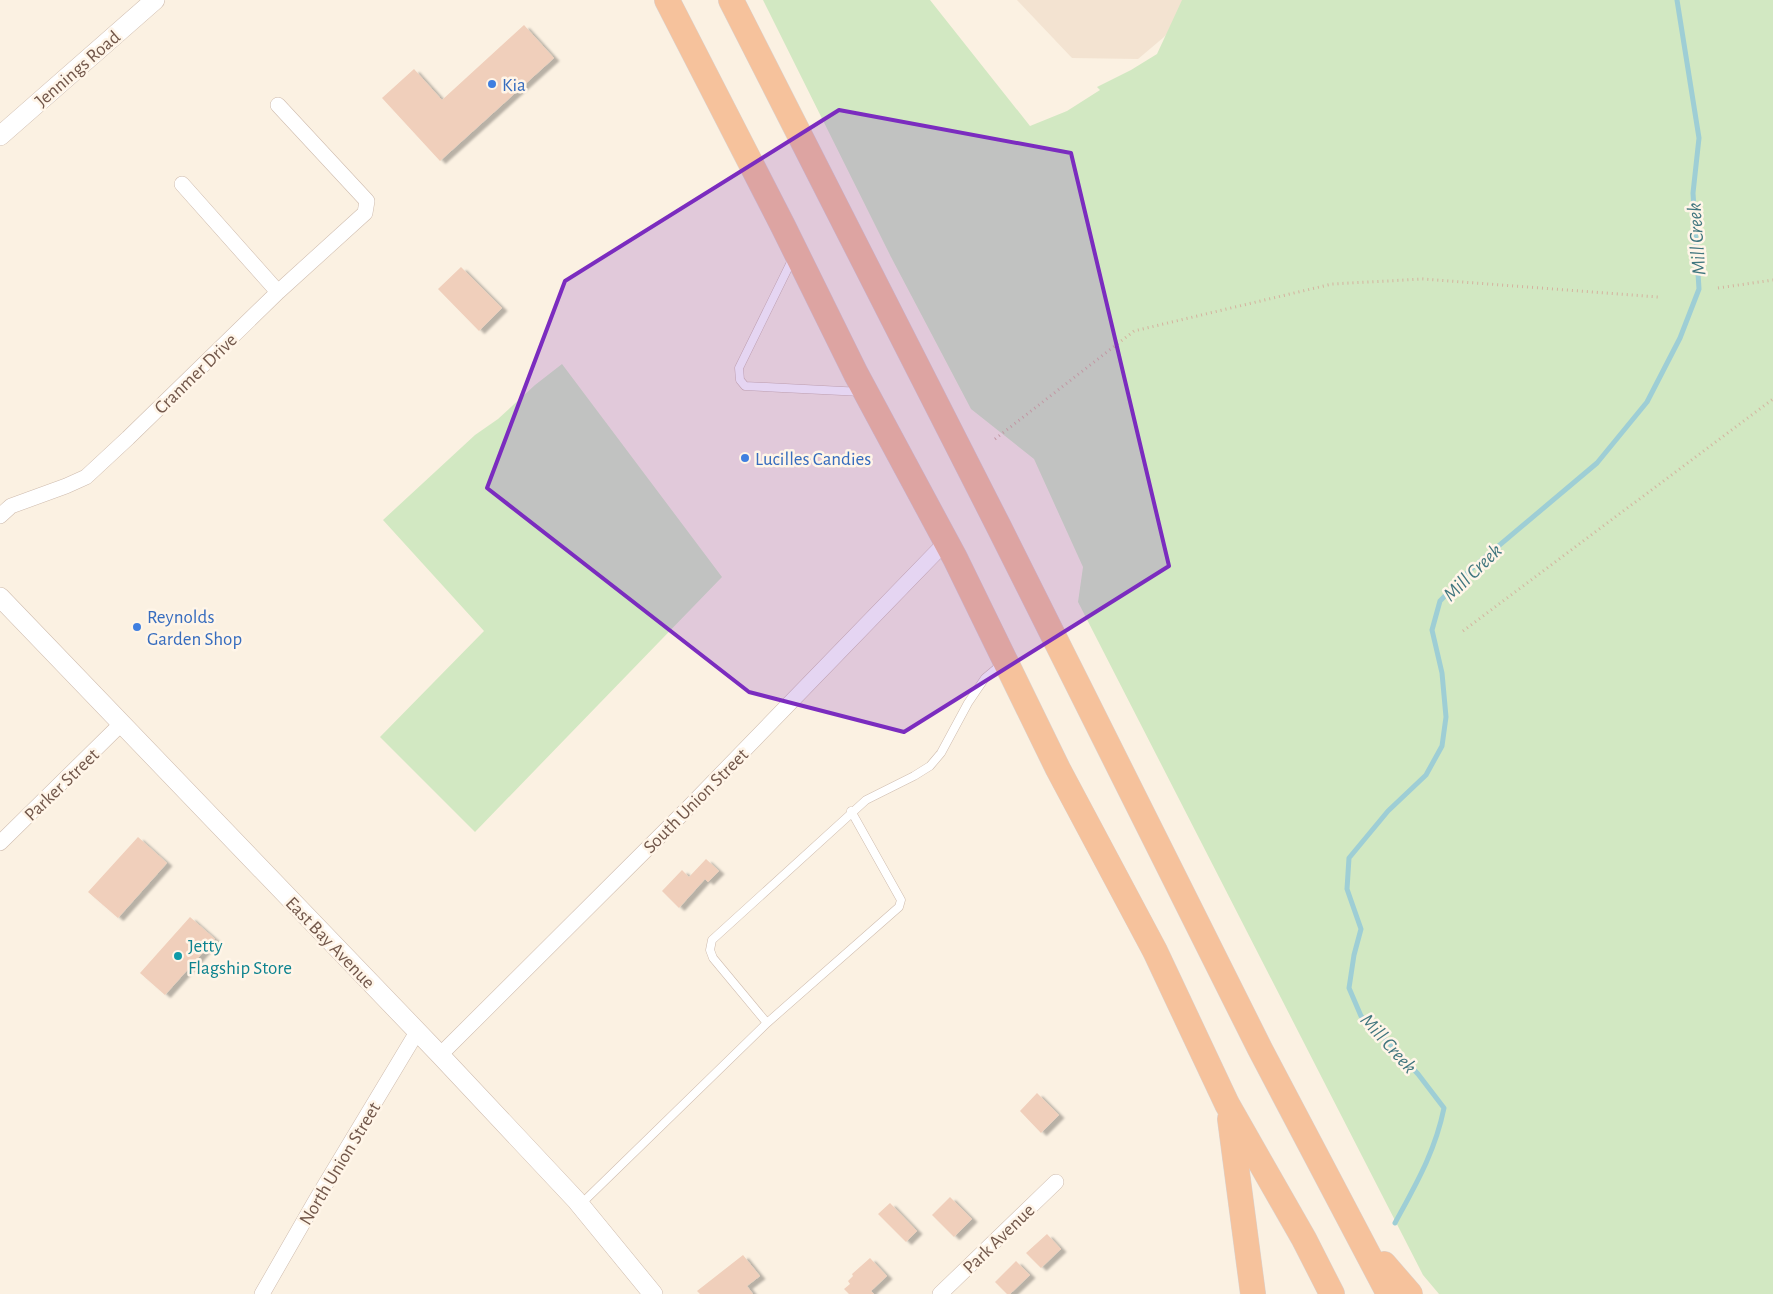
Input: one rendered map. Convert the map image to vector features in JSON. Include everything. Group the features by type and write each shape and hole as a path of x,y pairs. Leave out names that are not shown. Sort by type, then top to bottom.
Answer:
{"highway":[{"path":"667,0 866,392 946,542 1058,769 1155,951 1227,1104 1304,1239 1332,1294"},
{"path":"731,0 999,527 1256,1041 1389,1294"},
{"path":"1227,1104 1254,1294"},
{"path":"1354,1229 1410,1294"}],"street":[{"name":"Jennings Road","path":"0,136 155,0"},
{"name":"Cranmer Drive","path":"0,516 11,506 66,486 86,476 128,438 278,292 365,213 366,201 278,105"},
{"path":"182,184 278,292"},
{"name":"South Union Street","path":"440,1055 691,805 946,542"},
{"name":"East Bay Avenue","path":"0,597 440,1055 580,1204 653,1294"},
{"name":"Parker Street","path":"0,843 121,724"},
{"name":"North Union Street","path":"262,1294 417,1032"},
{"name":"Park Avenue","path":"940,1294 1056,1182"}],"lane":[{"path":"796,251 739,368 740,380 745,386 866,392"},
{"path":"767,1023 713,958 710,950 712,940 851,811 866,800 930,766 941,754 968,703 985,678 1005,661"},
{"path":"580,1204 767,1023 900,907 901,900 851,811"}],"path":[{"path":"995,439 1134,331 1332,284 1423,279 1658,297"},
{"path":"1718,288 1773,280"},
{"path":"1463,630 1773,399"}],"highlighted area":[{"path":"839,110 1071,153 1169,566 904,732 749,692 487,488 565,281"}],"shaded area":[{"path":"1017,0 1196,0 1164,37 1138,59 1072,58"}],"green space":[{"path":"763,0 930,0 1030,126 1067,111 1100,90 1097,87 1157,54 1182,0 1773,0 1773,1294 1439,1294 1423,1275 1078,602 1083,567 1034,459 971,409 891,257"},
{"path":"562,364 722,577 475,832 380,737 484,631 383,520 475,435 498,419 535,385"}],"building":[{"name":"Kia","path":"524,25 554,58 440,161 382,98 414,69 442,100"},
{"path":"461,267 502,308 479,331 438,289"},
{"path":"138,837 167,863 118,918 88,892"},
{"path":"706,859 719,871 708,882 705,879 679,908 662,891 682,870 689,877"},
{"name":"Jetty Flagship Store","path":"190,917 215,939 165,995 140,973"},
{"path":"1037,1093 1059,1115 1041,1133 1020,1111"},
{"path":"950,1197 972,1219 954,1237 932,1215"},
{"path":"890,1203 917,1231 906,1242 878,1214"},
{"path":"1047,1234 1061,1249 1041,1268 1026,1253"},
{"path":"743,1255 760,1276 747,1286 753,1294 700,1294 697,1291"},
{"path":"870,1258 887,1276 871,1291 874,1294 849,1294 844,1289 850,1284 848,1281 853,1276 852,1274"},
{"path":"1016,1261 1030,1275 1010,1294 1007,1294 995,1282"}],"waterway":[{"name":"Mill Creek","path":"1395,1223 1436,1139 1444,1108 1418,1074 1361,1016 1349,988 1354,955 1361,929 1347,889 1349,858 1388,811 1426,775 1442,746 1446,717 1442,673 1432,630 1440,601 1470,570 1597,463 1647,402 1680,338 1699,289 1693,193 1699,138 1677,0"}],"place":[{"name":"Kia","path":"492,84"},
{"name":"Lucilles Candies","path":"745,458"},
{"name":"Reynolds Garden Shop","path":"137,627"},
{"name":"Jetty Flagship Store","path":"178,956"}]}
